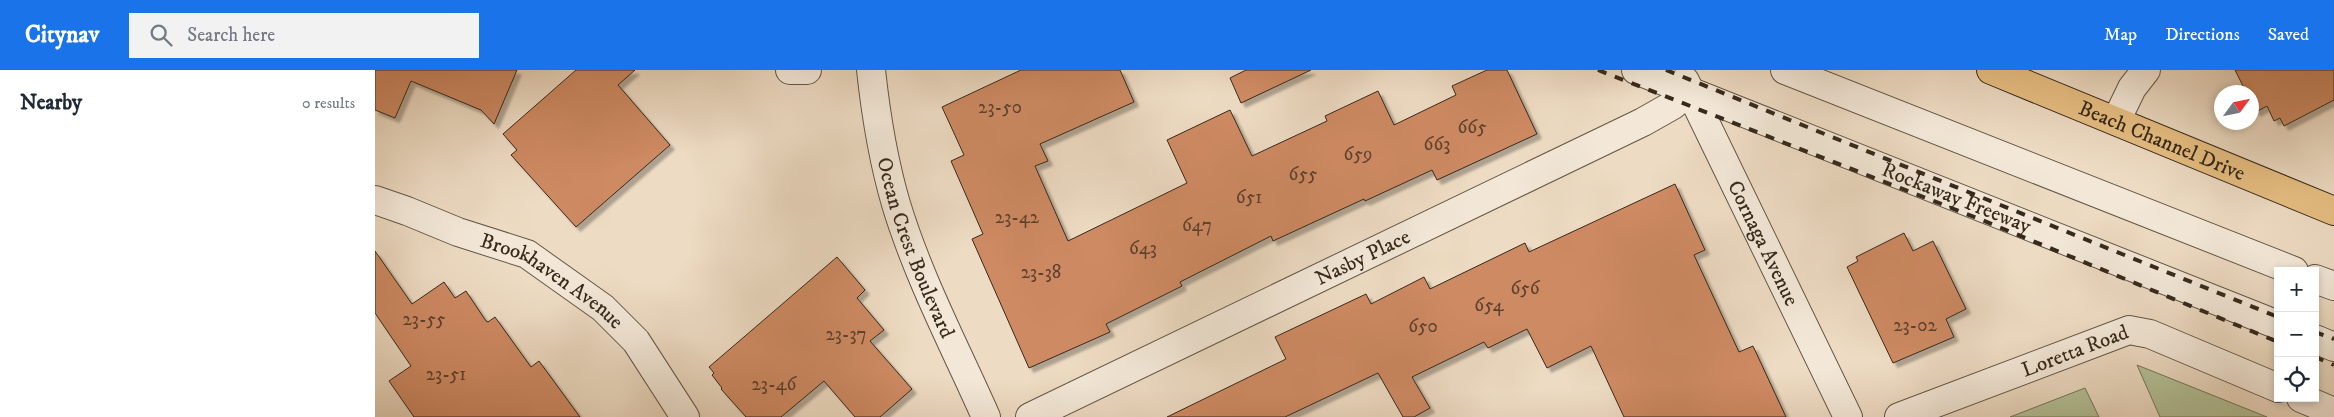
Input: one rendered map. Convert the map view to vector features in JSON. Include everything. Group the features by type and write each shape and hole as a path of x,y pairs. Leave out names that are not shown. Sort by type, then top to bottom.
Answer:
{"main road":[{"name":"Beach Channel Drive","path":"1991,70 2334,211"}],"street":[{"path":"790,70 807,70"},
{"name":"Ocean Crest Boulevard","path":"871,70 881,143 896,204 917,260 986,417"},
{"name":"Rockaway Freeway","path":"1636,70 1685,80 2274,323"},
{"path":"1785,70 2285,267"},
{"path":"2116,121 2132,88 2146,70"},
{"name":"Nasby Place","path":"1030,417 1643,122 1673,105 1685,80"},
{"name":"Cornaga Avenue","path":"1685,80 1848,417"},
{"name":"Brookhaven Avenue","path":"375,200 407,210 459,232 527,254 603,308 636,341 685,417"},
{"path":"2319,280 2334,286"},
{"name":"Loretta Road","path":"1899,417 2129,330 2150,334 2274,386"},
{"path":"2319,341 2334,347"},
{"path":"2310,402 2334,412"}],"green space":[{"path":"2137,365 2267,417 2160,417"},
{"path":"2085,388 2099,417 2010,417"}],"building":[{"path":"375,70 517,70 494,124 481,110 411,81 395,118 375,110"},
{"path":"576,70 635,70 618,85 670,145 576,227 511,155 517,150 503,134"},
{"path":"1021,70 1120,70 1134,102 1040,144 1048,161 1035,166 1068,241 1187,183 1167,140 1230,110 1252,156 1327,121 1325,116 1378,91 1394,125 1456,95 1452,86 1487,70 1507,70 1537,134 1437,180 1432,170 1273,241 1271,236 1180,282 1182,286 1106,324 1110,332 1029,368 972,239 983,234 951,161 964,155 942,107"},
{"path":"1246,70 1311,70 1241,103 1230,78"},
{"path":"2235,70 2334,70 2334,100 2284,126 2280,118 2274,121 2267,106 2259,110 2259,85 2242,85"},
{"path":"1675,184 1705,250 1694,255 1739,352 1753,346 1786,417 1624,417 1591,346 1547,368 1527,329 1488,348 1484,342 1412,377 1430,408 1414,417 1403,417 1378,373 1285,417 1167,417 1286,359 1275,337 1366,294 1371,304 1424,277 1430,289 1525,243 1529,252"},
{"path":"1904,233 1913,251 1933,241 1966,309 1946,319 1954,337 1893,363 1847,267 1858,261 1856,257"},
{"path":"375,251 412,304 444,282 455,298 466,291 486,321 488,322 495,317 531,367 539,361 580,417 414,417 389,381 411,366 375,313"},
{"path":"837,257 865,290 857,298 884,330 870,341 912,389 880,417 855,417 824,381 781,417 746,417 721,389 712,375 714,373 709,367"}],"railway":[{"path":"1598,70 1977,218 2274,340"},
{"path":"1666,70 2274,315"},
{"path":"2319,333 2334,339"},
{"path":"2319,359 2334,365"}]}
